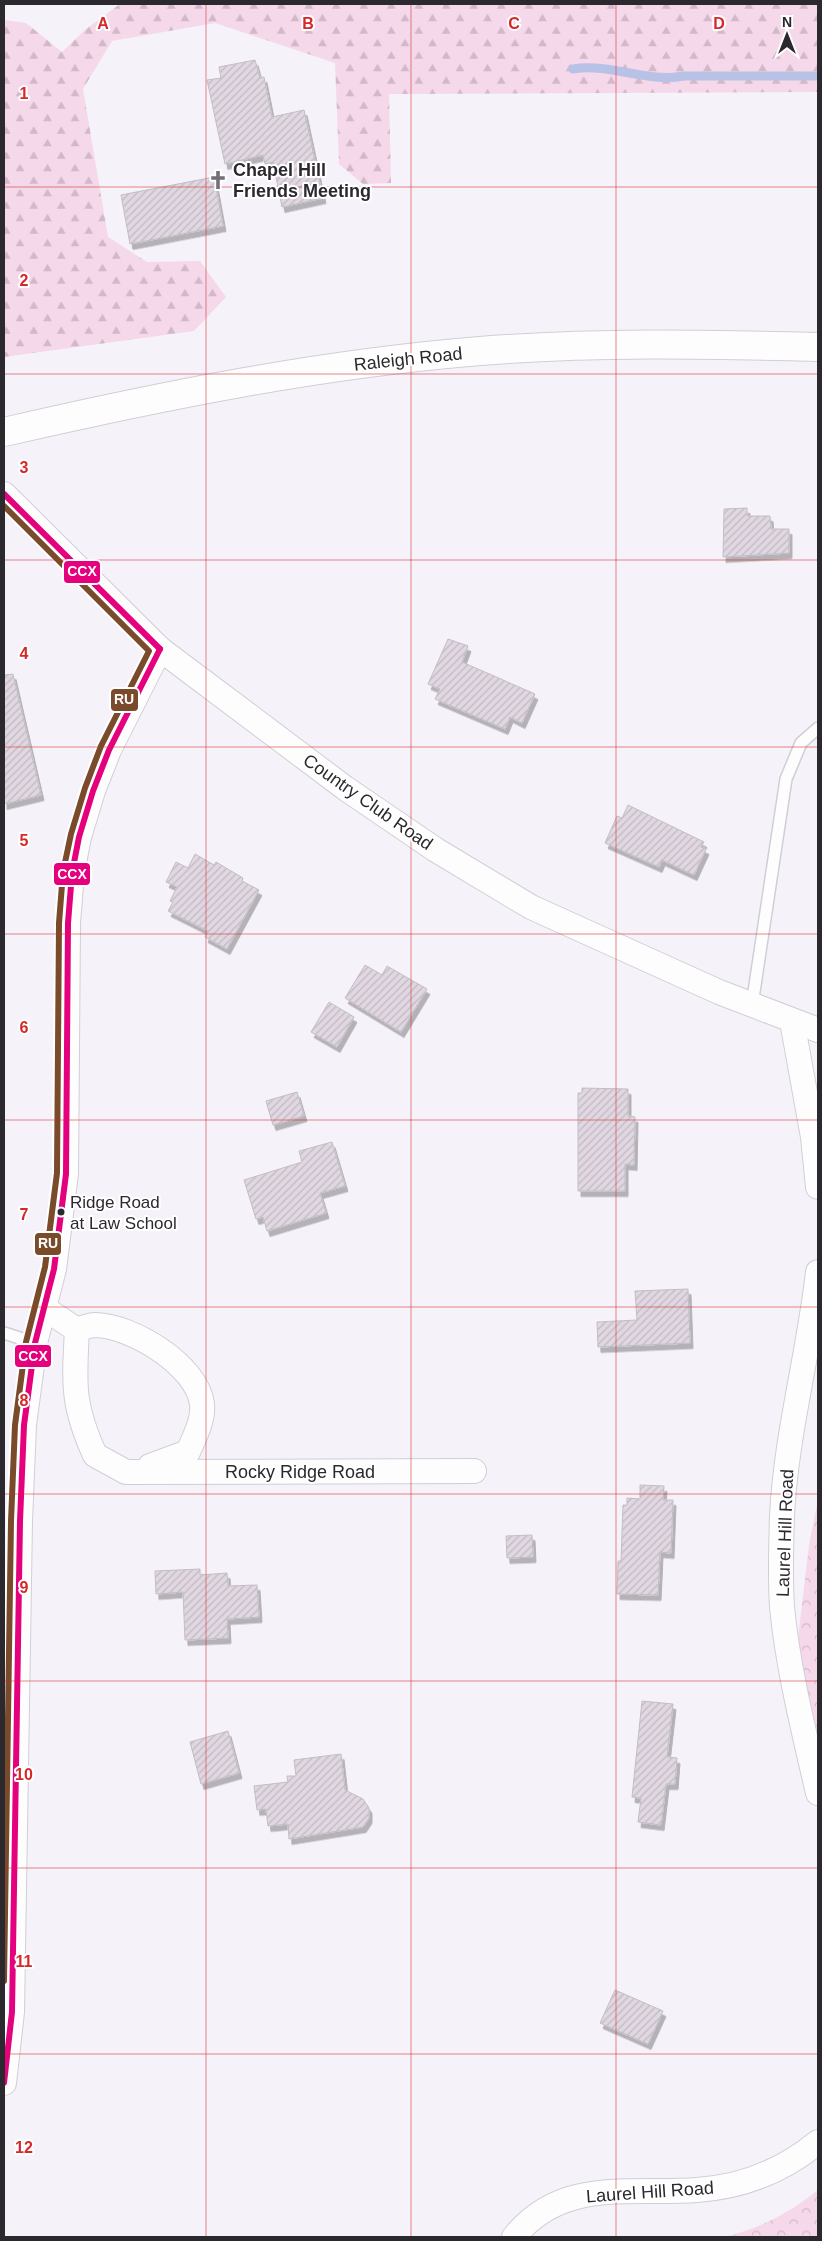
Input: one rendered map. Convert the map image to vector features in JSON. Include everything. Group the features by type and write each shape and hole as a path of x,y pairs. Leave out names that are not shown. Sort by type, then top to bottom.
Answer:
{"main road":[{"name":"Raleigh Road","path":"4,432 144,400 317,369 480,350 627,345 818,347"}],"street":[{"name":"Country Club Road","path":"4,494 160,649 345,788 436,850 532,907 752,1005 818,1030"},
{"path":"4,2083 12,2012 10,1809 24,1425 35,1343 54,1269 66,1174 68,923 72,873 79,837 93,791 109,750 160,649"},
{"path":"792,1021 813,1137 818,1187"},
{"name":"Laurel Hill Road","path":"818,1272 812,1322 786,1468 781,1559 782,1606 789,1656 818,1793"},
{"path":"44,1308 77,1330 96,1325 142,1339 170,1355 191,1378 202,1404 198,1430 188,1452 167,1462 126,1472"},
{"name":"Rocky Ridge Road","path":"77,1330 74,1390 77,1410 95,1455 126,1472 474,1472"},
{"name":"Laurel Hill Road","path":"514,2237 548,2208 568,2199 589,2193 612,2191 697,2190 747,2181 773,2172 799,2158 818,2142"}],"lane":[{"path":"752,1005 786,779 801,743 818,728"},
{"path":"4,1333 35,1343"}],"green space":[{"path":"120,4 818,4 818,92 389,94 391,183 363,184 339,164 335,63 215,23 112,41 83,89 108,237 147,262 200,261 226,297 194,331 4,357 4,20 26,23 62,52 86,29"},
{"path":"818,1500 818,1775 795,1663 809,1545"},
{"path":"818,2190 818,2237 724,2237 774,2219"}],"building":[{"path":"255,60 260,78 264,77 272,117 304,110 323,198 282,207 273,162 265,164 263,155 225,164 207,80 221,78 219,67"},
{"path":"214,177 223,226 130,244 121,195"},
{"path":"747,508 747,516 770,516 771,529 789,529 789,553 723,557 724,509"},
{"path":"448,639 468,646 462,662 535,694 522,723 510,717 505,729 435,699 440,689 428,684"},
{"path":"13,674 41,795 4,804 4,675"},
{"path":"628,805 704,842 701,847 706,849 694,875 662,860 659,867 605,843 617,816 622,818"},
{"path":"195,854 214,865 216,862 243,878 242,881 259,890 227,949 205,937 208,931 168,911 173,902 170,901 177,887 166,882 176,862 188,868"},
{"path":"365,965 382,975 387,966 427,989 401,1032 345,998"},
{"path":"329,1002 354,1017 337,1047 311,1032"},
{"path":"582,1088 628,1089 628,1116 635,1117 634,1165 625,1164 625,1191 578,1191 578,1093 582,1093"},
{"path":"297,1092 304,1116 273,1125 266,1101"},
{"path":"332,1142 345,1186 320,1193 326,1213 267,1231 263,1217 256,1219 244,1180 302,1162 299,1151"},
{"path":"688,1289 690,1343 598,1347 597,1322 637,1320 635,1291"},
{"path":"640,1485 664,1486 663,1500 673,1500 671,1553 660,1552 658,1595 617,1594 618,1561 621,1561 623,1505 627,1505 627,1498 640,1499"},
{"path":"532,1535 533,1557 507,1558 506,1536"},
{"path":"200,1569 200,1575 227,1573 228,1586 257,1585 259,1617 227,1619 228,1638 185,1640 183,1592 156,1594 155,1571"},
{"path":"642,1701 673,1704 667,1757 677,1758 675,1784 666,1784 661,1825 638,1822 641,1798 632,1797"},
{"path":"228,1731 239,1773 201,1784 190,1742"},
{"path":"341,1754 345,1790 363,1799 369,1808 369,1818 363,1827 289,1839 288,1824 268,1826 266,1809 257,1810 254,1786 288,1782 287,1776 296,1776 294,1760"},
{"path":"615,1990 663,2011 648,2044 600,2023"}],"waterway":[{"path":"573,69 601,69 656,77 818,76"}],"transit line":[{"name":"CCX","path":"4,494 160,649"},
{"name":"RU","path":"4,506 149,651 101,746 85,788 71,834 63,872 59,923 57,1173 45,1267 26,1342 15,1425 11,1521 4,1981"},
{"name":"CCX","path":"4,2083 12,2012 20,1521 24,1425 35,1343 54,1269 66,1174 68,923 72,873 79,837 93,791 109,750 160,649"}],"place":[{"name":"Chapel Hill Friends Meeting","path":"218,180"},
{"name":"Ridge Road at Law School","path":"61,1212"}]}
